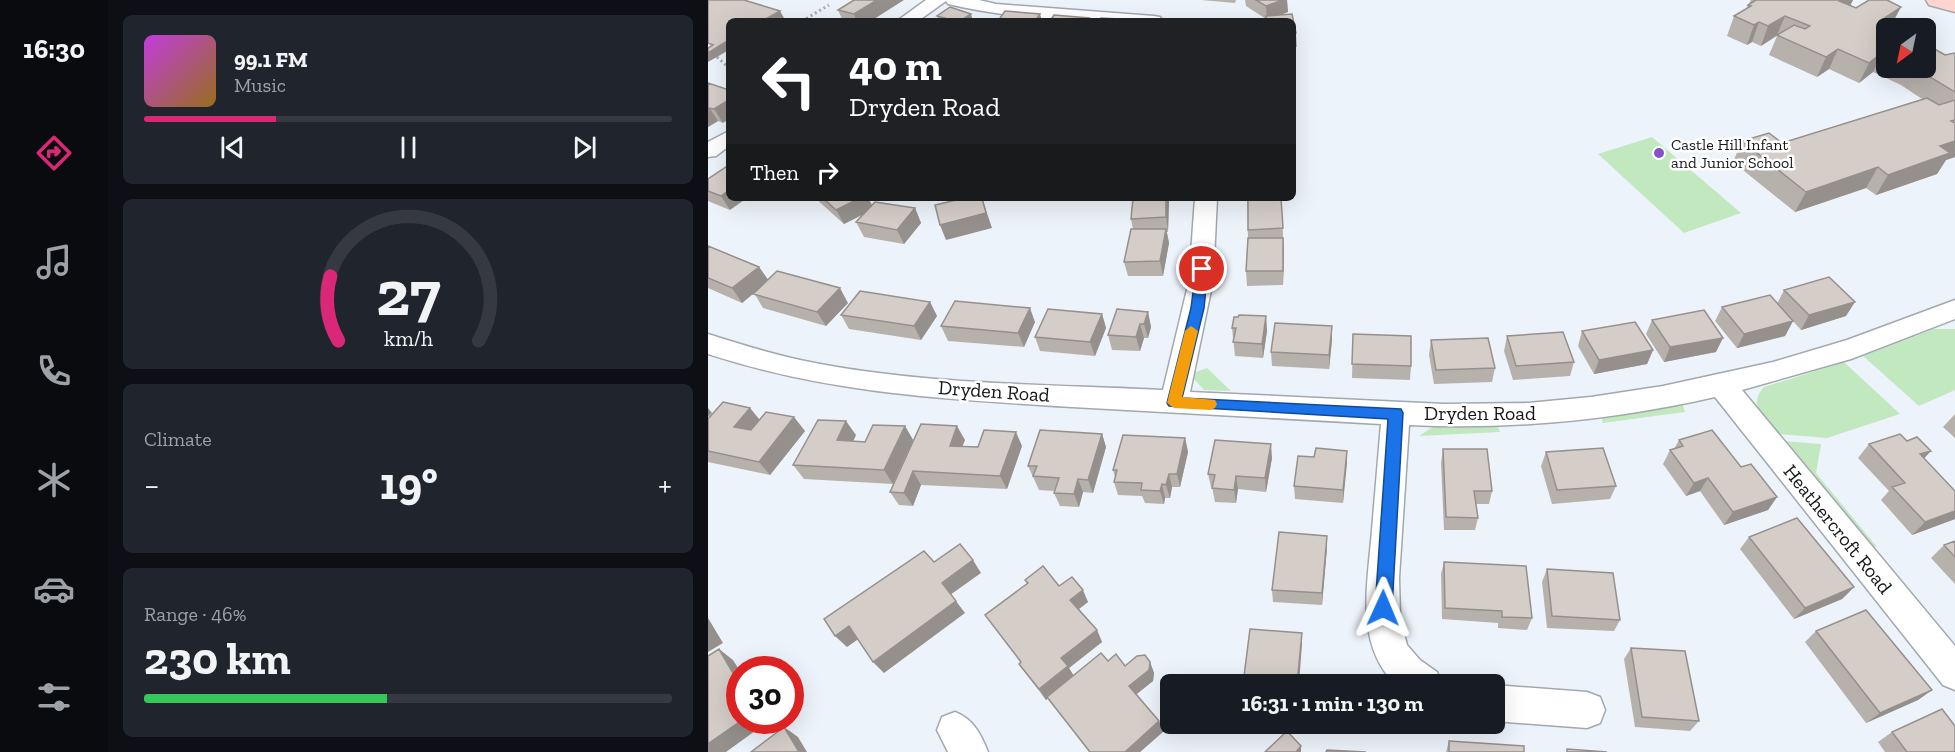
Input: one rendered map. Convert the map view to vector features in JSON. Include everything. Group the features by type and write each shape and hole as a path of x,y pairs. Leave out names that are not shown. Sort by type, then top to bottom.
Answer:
{"street":[{"path":"911,18 938,0"},
{"path":"954,0 996,9 1114,18"},
{"path":"1938,0 1955,6"},
{"path":"708,151 726,139"},
{"path":"1174,403 1197,308 1202,273 1206,201"},
{"name":"Dryden Road","path":"708,344 766,363 848,380 890,385 1174,403 1396,413 1554,412 1613,406 1783,370 1845,351 1955,309"},
{"name":"Heathercroft Road","path":"1721,384 1955,673"},
{"path":"1396,413 1383,591 1384,624 1389,645 1399,664 1410,674"},
{"path":"1505,704 1587,710"}],"path":[{"path":"807,18 829,5"},
{"path":"717,57 726,65"}],"green space":[{"path":"1652,137 1741,213 1684,233 1598,154"},
{"path":"1934,329 1955,329 1955,390 1919,406 1863,356"},
{"path":"1844,362 1900,414 1827,438 1777,434 1759,412 1757,400 1764,387"},
{"path":"1207,368 1231,391 1204,390 1194,379 1193,373"},
{"path":"1682,402 1685,412 1603,423 1601,415"},
{"path":"1497,423 1500,432 1419,436 1436,425"},
{"path":"1783,441 1821,444 1816,473 1877,547 1864,548"}],"building":[{"path":"708,0 744,0 780,11 767,18 726,18 726,42 708,53 708,48 713,45 708,43"},
{"path":"854,0 877,0 854,14 838,10"},
{"path":"1256,0 1283,0 1266,6"},
{"path":"1756,0 1840,0 1856,8 1869,0 1887,0 1901,7 1884,18 1876,18 1876,58 1869,63 1838,49 1826,57 1777,35 1794,25 1805,29 1810,26 1785,16 1768,26 1759,22 1754,25 1734,16 1751,6 1748,5"},
{"path":"950,7 971,14 965,18 937,16"},
{"path":"1005,11 1040,14 1037,18 1000,18"},
{"path":"1292,14 1293,18 1266,18 1266,16"},
{"path":"1054,15 1089,18 1052,18"},
{"path":"1936,50 1945,55 1955,53 1955,92 1932,78 1936,78"},
{"path":"708,83 726,89 726,102 714,109 708,108"},
{"path":"1927,98 1939,105 1955,100 1955,120 1951,121 1955,123 1955,141 1940,146 1950,153 1888,175 1878,167 1806,192 1742,141 1769,133 1782,143"},
{"path":"726,167 726,192 721,196 708,191 708,179"},
{"path":"826,201 854,201 836,210"},
{"path":"952,201 983,201 986,213 940,225 935,205"},
{"path":"1133,201 1166,201 1166,217 1131,219"},
{"path":"1248,201 1281,201 1283,228 1248,230"},
{"path":"875,202 915,208 897,230 856,222"},
{"path":"1131,229 1166,229 1160,261 1124,262"},
{"path":"1248,238 1283,238 1283,271 1246,271"},
{"path":"708,246 759,267 732,288 708,278"},
{"path":"777,271 840,288 817,312 753,294"},
{"path":"1829,277 1855,302 1809,315 1784,290"},
{"path":"860,291 930,302 914,326 841,315"},
{"path":"1770,295 1793,321 1744,334 1722,307"},
{"path":"955,301 1030,308 1018,333 941,326"},
{"path":"1048,309 1102,314 1090,342 1035,337"},
{"path":"1117,309 1148,312 1144,324 1140,324 1136,337 1108,335"},
{"path":"1704,310 1723,338 1670,347 1652,320"},
{"path":"1239,315 1266,316 1262,344 1233,342 1236,328 1232,328 1234,317"},
{"path":"1635,322 1653,350 1599,360 1582,331"},
{"path":"1275,323 1332,326 1329,355 1271,352"},
{"path":"1563,332 1574,362 1516,366 1507,336"},
{"path":"1353,334 1411,336 1411,366 1352,364"},
{"path":"1488,338 1495,368 1436,370 1431,340"},
{"path":"723,402 750,408 734,427 751,430 766,412 794,417 759,462 708,451 708,419"},
{"path":"818,420 846,421 837,440 865,442 873,425 905,426 884,470 793,465"},
{"path":"921,424 957,426 950,446 978,447 984,430 1016,432 1000,476 913,471 904,493 890,492"},
{"path":"1040,430 1102,434 1088,480 1078,479 1074,494 1054,493 1059,478 1033,476 1037,466 1028,466"},
{"path":"1712,430 1741,467 1751,464 1777,497 1733,512 1708,478 1694,483 1670,450 1683,446 1679,440"},
{"path":"1900,434 1907,441 1917,437 1931,451 1920,454 1955,491 1955,511 1925,522 1892,487 1905,483 1869,444"},
{"path":"1123,435 1185,438 1177,474 1169,474 1166,485 1162,484 1160,491 1141,490 1142,483 1114,482 1117,470 1113,470"},
{"path":"1215,440 1271,444 1265,478 1236,476 1234,490 1212,488 1215,475 1208,474"},
{"path":"1316,448 1347,451 1343,490 1294,486 1298,456 1314,457"},
{"path":"1603,448 1616,486 1557,490 1546,452"},
{"path":"1443,449 1487,449 1492,491 1474,491 1478,518 1446,517"},
{"path":"1797,518 1854,587 1805,608 1749,537"},
{"path":"1279,532 1327,536 1322,593 1272,590"},
{"path":"1955,541 1955,557 1944,545"},
{"path":"960,544 973,560 942,583 956,601 873,662 849,626 835,636 824,619 924,551 934,562"},
{"path":"1444,562 1526,566 1532,618 1502,617 1502,611 1445,608"},
{"path":"1043,566 1059,586 1072,577 1083,590 1070,600 1097,630 1061,658 1068,666 1039,689 985,615 1028,583 1025,580"},
{"path":"1547,569 1613,573 1620,620 1552,616"},
{"path":"1866,610 1932,690 1880,713 1816,631"},
{"path":"1250,629 1302,633 1298,674 1244,674"},
{"path":"1631,648 1685,651 1699,721 1642,717"},
{"path":"719,649 726,661 726,731 708,744 708,656"},
{"path":"1101,653 1108,661 1116,654 1125,666 1137,656 1145,655 1150,662 1149,670 1129,686 1159,721 1125,752 1090,752 1047,697"},
{"path":"1942,709 1955,726 1955,752 1907,752 1892,732"},
{"path":"775,734 788,734 799,752 751,752"},
{"path":"1284,734 1290,734 1301,746 1296,752 1265,752"},
{"path":"1449,741 1524,746 1524,752 1449,752"},
{"path":"1567,749 1607,752 1567,752"},
{"path":"1327,750 1366,752 1326,752"}],"slow traffic":[{"path":"1191,331 1174,403 1210,404"}],"place":[{"name":"Castle Hill Infant and Junior School","path":"1659,153"}],"route":[{"path":"1202,269 1197,308 1174,403 1396,413 1383,608"}]}
